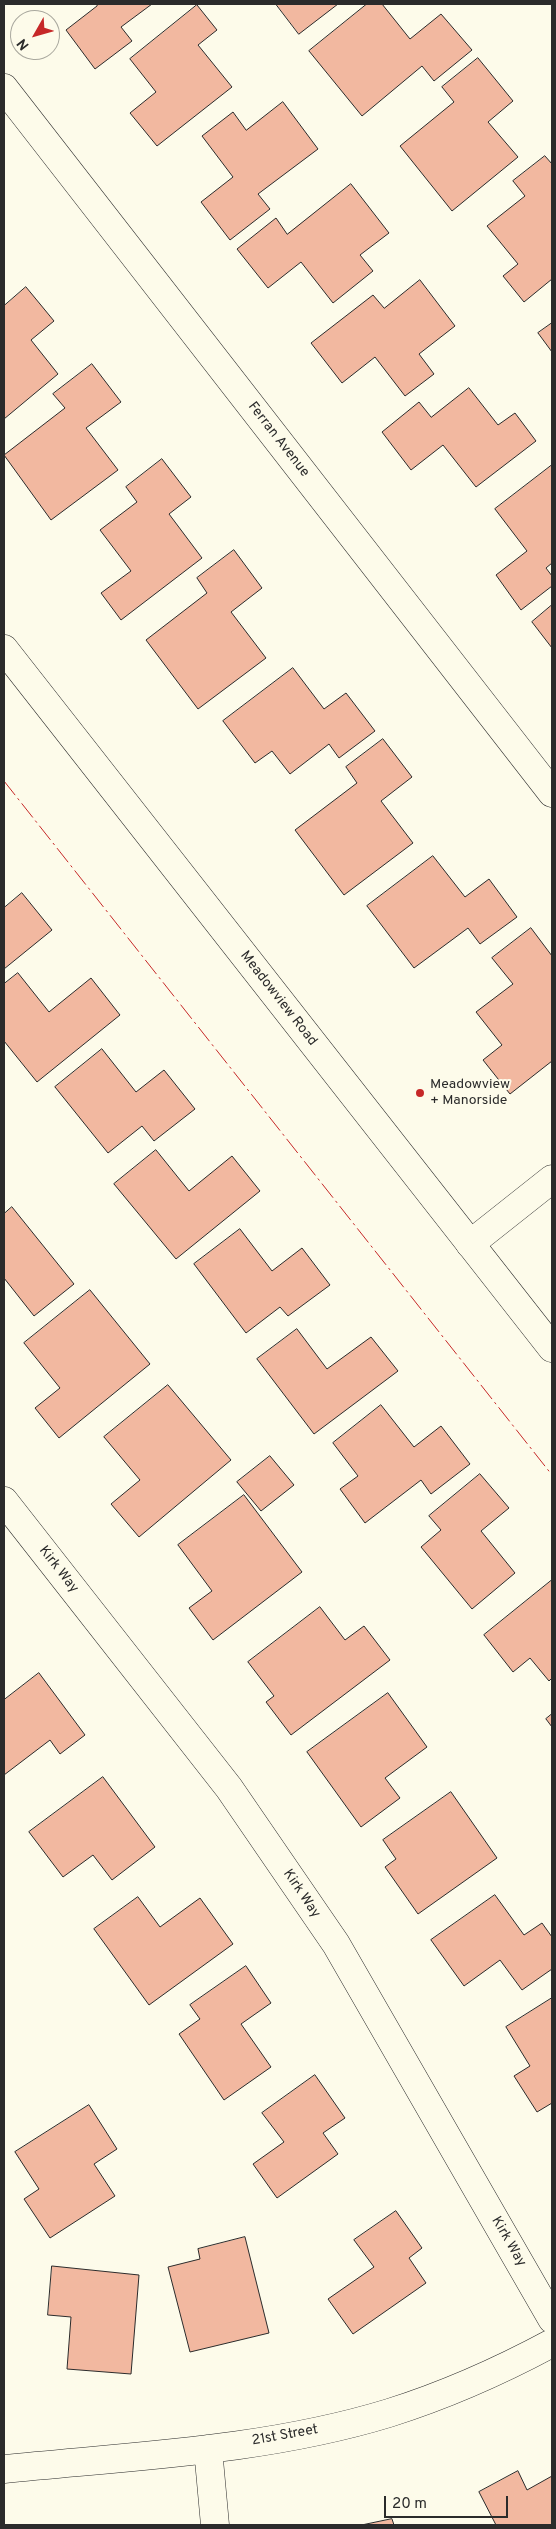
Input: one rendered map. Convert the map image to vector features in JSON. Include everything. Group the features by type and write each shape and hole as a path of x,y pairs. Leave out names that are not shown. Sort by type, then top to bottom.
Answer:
{"street":[{"name":"Ferran Avenue","path":"4,88 552,793"},
{"name":"Meadowview Road","path":"4,649 552,1348"},
{"path":"470,1244 552,1179"},
{"name":"Kirk Way","path":"7,1513 229,1788 336,1944 552,2319"},
{"name":"21st Street","path":"4,2469 208,2449 310,2432 388,2413 451,2392 552,2343"},
{"path":"208,2449 215,2525"}],"building":[{"path":"96,4 152,4 121,27 132,41 95,69 66,30 97,6"},
{"path":"276,4 338,4 299,34"},
{"path":"367,4 382,4 410,39 441,14 472,50 434,81 422,66 362,116 309,51"},
{"path":"197,5 217,30 198,45 232,87 157,146 130,113 156,92 130,59"},
{"path":"478,58 513,101 488,122 518,157 452,211 400,146 454,102 442,87"},
{"path":"283,102 318,149 258,194 270,209 230,240 201,202 233,177 202,136 233,112 246,130"},
{"path":"545,156 552,164 552,279 524,302 503,276 518,264 487,226 525,196 513,181"},
{"path":"351,184 389,233 360,255 373,271 333,303 301,262 268,288 237,249 276,218 287,234"},
{"path":"420,280 455,326 419,354 434,374 405,396 375,357 342,383 311,343 373,295 384,308"},
{"path":"26,287 54,321 31,340 58,374 4,419 4,306"},
{"path":"552,323 552,352 538,333"},
{"path":"92,364 121,402 86,428 118,470 51,520 4,455 65,408 53,394"},
{"path":"469,388 498,425 515,413 536,441 476,487 443,445 411,470 382,432 419,402 431,417"},
{"path":"162,459 191,497 169,514 202,558 121,620 101,593 131,571 100,530 137,502 126,487"},
{"path":"552,465 552,563 546,568 552,576 552,586 521,610 496,575 527,551 495,509"},
{"path":"234,550 262,588 231,612 266,658 198,709 146,640 207,593 197,578"},
{"path":"552,605 552,648 532,622"},
{"path":"293,668 324,709 346,693 375,731 339,758 329,744 290,774 272,751 255,763 223,721"},
{"path":"383,739 412,777 381,801 413,843 344,895 295,830 357,783 346,767"},
{"path":"433,856 465,897 489,879 517,917 480,944 468,928 414,968 367,906"},
{"path":"22,893 52,930 4,969 4,908"},
{"path":"531,928 552,956 552,1061 510,1094 483,1060 502,1045 476,1012 513,984 492,958"},
{"path":"18,973 49,1012 91,978 120,1015 37,1082 4,1041 4,984"},
{"path":"102,1049 136,1092 164,1070 195,1109 154,1141 142,1126 108,1153 55,1087"},
{"path":"156,1150 189,1191 232,1156 260,1191 176,1259 114,1184"},
{"path":"12,1207 74,1284 34,1316 4,1278 4,1214"},
{"path":"240,1229 272,1271 302,1248 330,1285 288,1316 280,1307 246,1333 194,1264"},
{"path":"90,1290 150,1364 59,1438 35,1408 60,1388 24,1343"},
{"path":"297,1329 327,1369 371,1337 398,1371 314,1434 257,1359"},
{"path":"168,1385 231,1460 139,1537 111,1504 140,1480 104,1437"},
{"path":"381,1405 414,1447 441,1426 470,1464 431,1494 421,1480 365,1523 340,1489 358,1476 333,1443"},
{"path":"270,1456 294,1485 261,1511 237,1482"},
{"path":"480,1474 509,1508 481,1531 515,1573 472,1609 421,1547 441,1530 429,1516"},
{"path":"244,1495 302,1572 213,1640 189,1608 212,1591 178,1545"},
{"path":"552,1580 552,1678 549,1681 530,1658 513,1672 484,1635"},
{"path":"320,1607 345,1640 364,1626 390,1660 291,1735 266,1702 274,1696 248,1662"},
{"path":"39,1673 85,1735 60,1754 50,1740 4,1775 4,1700"},
{"path":"388,1693 427,1747 385,1778 400,1798 361,1827 307,1752"},
{"path":"552,1714 552,1727 546,1719"},
{"path":"103,1777 155,1847 112,1880 93,1855 63,1877 29,1832"},
{"path":"451,1792 497,1858 418,1914 385,1867 396,1859 383,1840"},
{"path":"495,1895 524,1935 542,1923 552,1937 552,1969 522,1990 500,1960 464,1986 431,1940"},
{"path":"138,1897 160,1927 200,1898 233,1944 149,2005 94,1929"},
{"path":"246,1966 271,2003 241,2024 271,2067 224,2100 179,2034 200,2019 190,2005"},
{"path":"552,1998 552,2103 537,2112 514,2076 530,2066 506,2027"},
{"path":"315,2075 345,2118 323,2133 338,2154 277,2198 253,2164 284,2142 262,2113"},
{"path":"89,2105 117,2149 94,2164 115,2196 50,2238 24,2199 39,2189 15,2152"},
{"path":"396,2211 422,2248 409,2258 426,2283 353,2334 328,2299 374,2267 354,2240"},
{"path":"245,2237 269,2333 190,2352 168,2267 200,2259 198,2249"},
{"path":"52,2266 139,2275 131,2374 67,2369 71,2317 48,2315"},
{"path":"518,2471 527,2490 552,2476 552,2525 496,2525 479,2492"},
{"path":"392,2519 394,2525 362,2525"}],"power":[{"path":"4,781 552,1475"}],"place":[{"name":"Meadowview + Manorside","path":"420,1093"}]}
